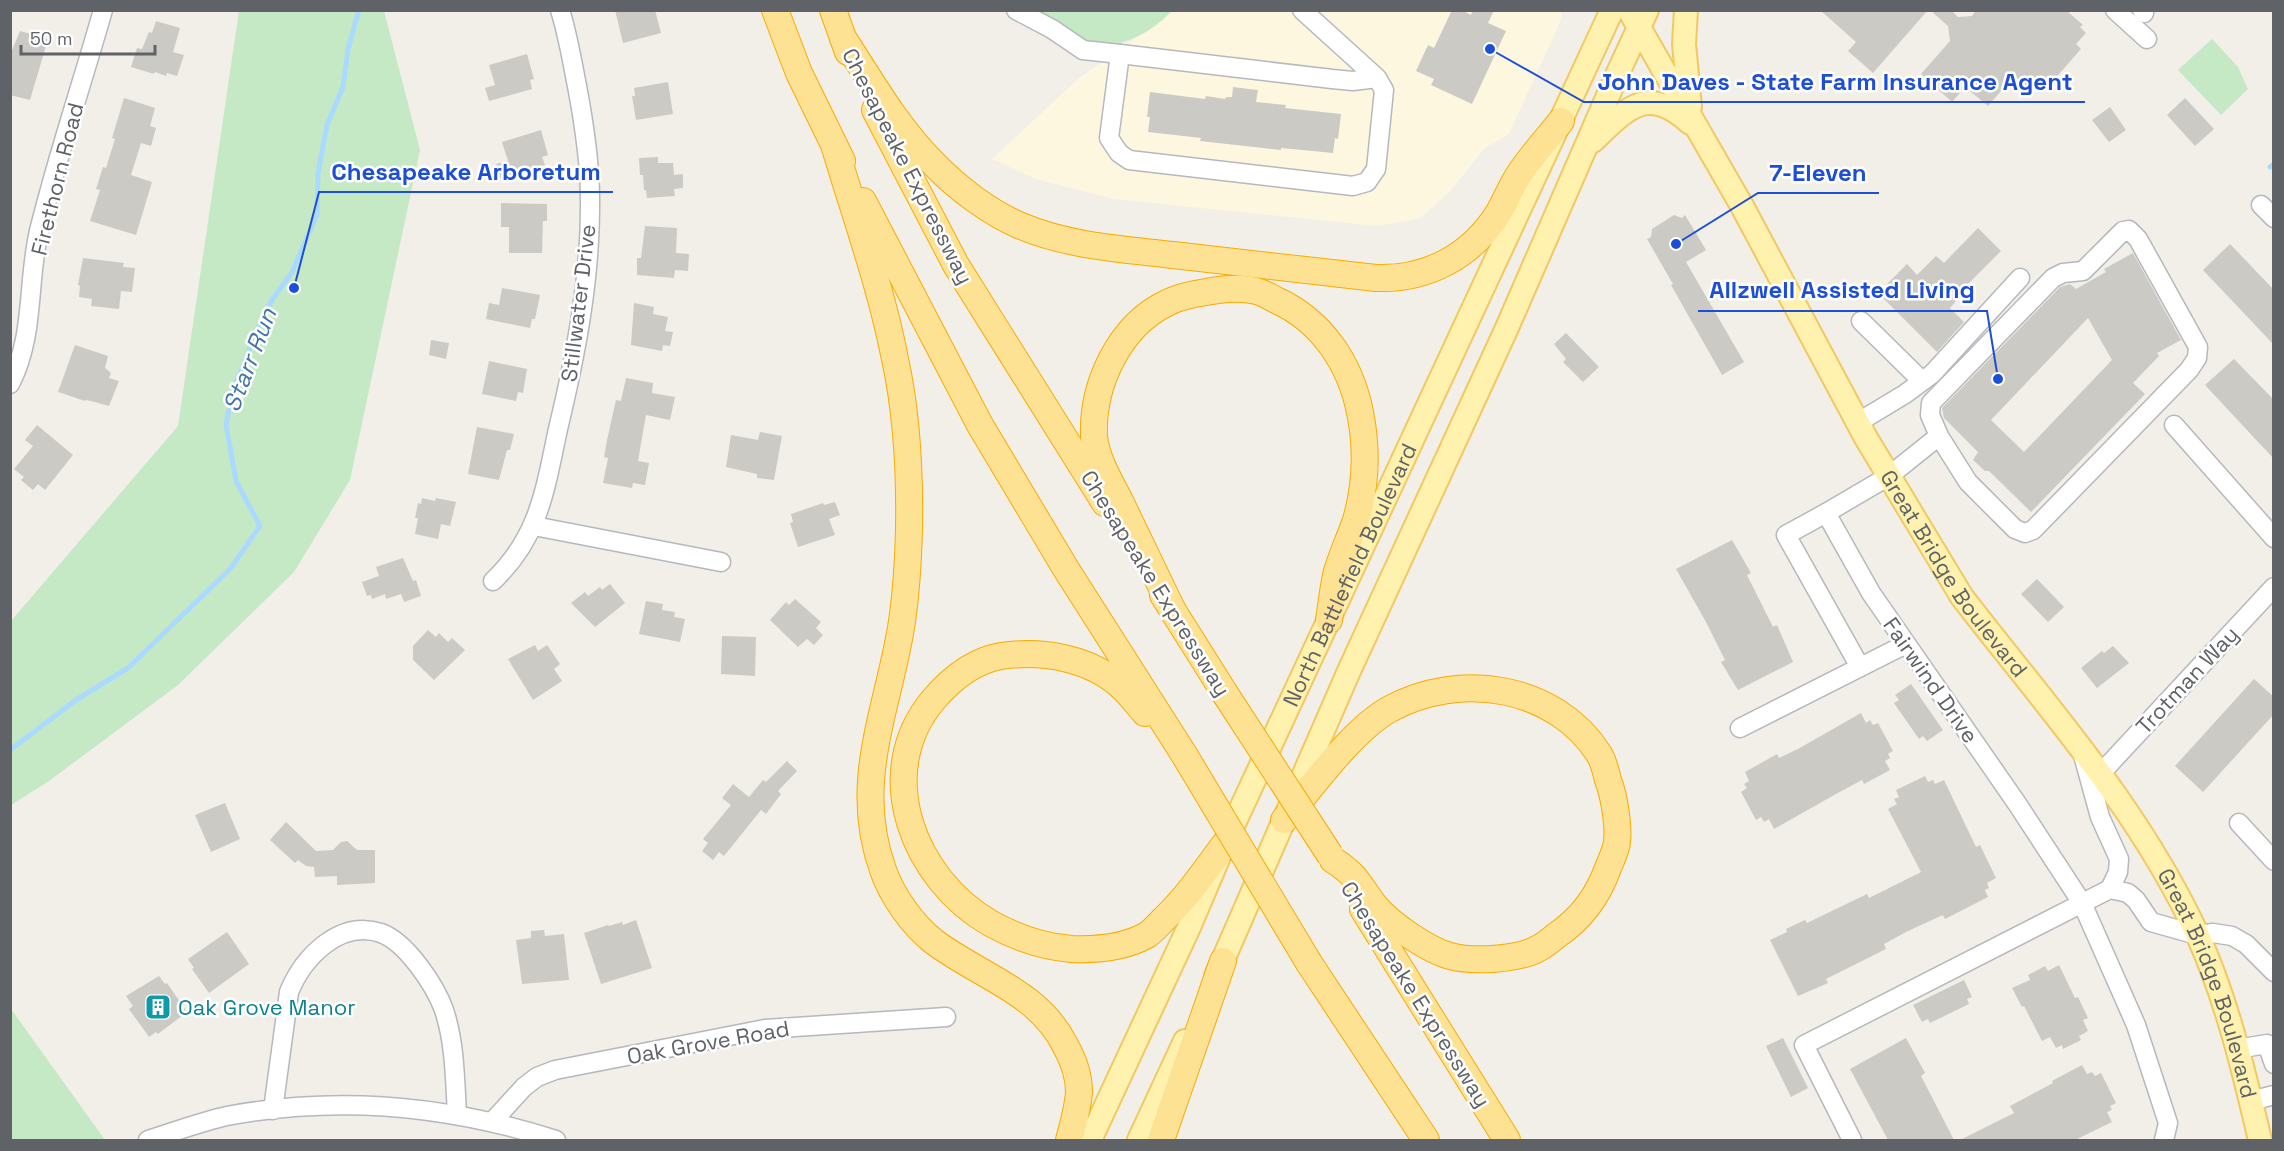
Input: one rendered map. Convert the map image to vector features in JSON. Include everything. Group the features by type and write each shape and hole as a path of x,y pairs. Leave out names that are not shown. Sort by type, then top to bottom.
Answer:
{"highway":[{"path":"775,10 799,73 834,148 980,425 1066,569 1185,756 1309,963 1426,1140"},
{"name":"Chesapeake Expressway","path":"833,10 852,62 884,129 956,265 1507,1140"},
{"path":"843,38 895,118 933,163 976,199 1005,219 1048,236 1091,245 1165,254 1376,278 1410,276 1429,271 1448,263 1474,243 1497,214 1519,174 1561,121"},
{"path":"834,148 886,317 904,413 909,472 906,590 899,642 876,742 869,790 869,814 873,839 892,889 921,930 955,957 1015,990 1038,1008 1058,1030 1072,1057 1077,1075 1078,1092 1070,1140"},
{"path":"1172,609 1103,467 1094,438 1095,411 1102,382 1116,351 1129,334 1144,318 1166,303 1195,294 1225,289 1256,291 1288,306 1311,322 1332,344 1345,365 1360,411 1365,467 1363,488 1356,518 1336,576 1329,620"},
{"path":"1185,756 1124,690 1083,663 1039,653 985,659 962,672 944,687 916,723 906,749 903,772 904,800 909,822 933,872 964,904 989,923 1010,933 1062,948 1095,950 1118,946 1148,934 1180,904 1224,845"},
{"path":"1284,820 1360,732 1390,710 1429,694 1458,689 1482,688 1513,693 1544,704 1575,725 1600,756 1614,796 1617,842 1600,889 1568,928 1537,950 1495,959 1449,956 1389,921 1351,872 1331,858"},
{"path":"1161,1140 1223,961"},
{"path":"1397,1096 1413,1140"}],"main road":[{"name":"North Battlefield Boulevard","path":"1090,1140 1190,925 1224,845 1612,10"},
{"path":"1686,10 1684,44 1695,125"},
{"name":"North Battlefield Boulevard","path":"1139,1140 1223,961 1349,671 1506,330 1585,148 1638,16"},
{"name":"Great Bridge Boulevard","path":"1638,16 1857,423 1962,597 2101,773 2162,867 2197,935 2227,1016 2260,1140"},
{"path":"1585,148 1611,123 1641,103 1652,101 1668,107 1695,125"}],"street":[{"name":"Firethorn Road","path":"10,384 21,358 30,314 38,234 103,10"},
{"name":"Stillwater Drive","path":"493,581 510,565 534,526 571,376 582,315 588,260 590,198 585,126 560,10"},
{"path":"1016,10 1042,23 1083,50 1332,80 1353,81 1377,78"},
{"path":"1120,54 1108,138 1119,153 1129,160 1353,186 1367,183 1376,169 1384,90 1377,78 1302,10"},
{"path":"2115,10 2147,39"},
{"path":"2261,205 2274,218"},
{"path":"2129,230 2138,238 2198,347 2197,358 2189,370 2033,530 2025,533 2015,528 1968,482 1939,436 1930,415 1931,403 2053,278 2063,273 2083,271 2123,231 2129,230"},
{"path":"1857,423 1905,394 1932,374 2020,278"},
{"path":"1861,321 1922,381"},
{"path":"2174,425 2274,538"},
{"path":"1860,667 1785,535 1889,476 1939,436"},
{"name":"Fairwind Drive","path":"1826,513 1871,593 2018,805 2082,903 2136,1025 2168,1123 2164,1140"},
{"path":"534,526 721,562"},
{"name":"Trotman Way","path":"2101,773 2274,588"},
{"path":"1740,728 1906,644"},
{"path":"1852,1140 1804,1045 2110,889 2118,872 2119,859 2100,817 2081,748"},
{"path":"2239,823 2274,861"},
{"path":"2110,889 2127,893 2136,900 2151,922 2197,935 2212,933 2232,936 2246,944 2274,972"},
{"path":"273,1110 289,992 296,975 320,948 347,931 362,930 381,933 398,944 432,984 444,1010 457,1115"},
{"name":"Oak Grove Road","path":"492,1122 537,1077 555,1070 765,1029 945,1017"},
{"path":"2237,1049 2267,1044 2274,1064"},
{"path":"2251,1101 2274,1095"},
{"path":"148,1140 226,1116 296,1107 368,1105 440,1111 510,1125 556,1140"}],"shaded area":[{"path":"1174,11 1561,11 1561,20 1509,134 1485,148 1451,190 1421,218 1378,226 1114,199 1036,179 992,159 1078,79"}],"green space":[{"path":"239,11 384,11 420,150 350,480 294,572 178,685 49,781 11,805 11,621 178,426"},
{"path":"1029,11 1171,11 1146,32 1124,42 1102,44 1076,35"},
{"path":"2212,39 2238,67 2248,89 2221,115 2178,70"},
{"path":"11,1009 105,1140 11,1140"}],"building":[{"path":"615,10 655,10 661,33 623,43"},
{"path":"1452,10 1461,10 1471,15 1473,10 1494,10 1488,23 1506,31 1472,104 1431,85 1434,79 1416,71 1428,45 1434,48"},
{"path":"1820,10 1928,10 1873,73 1848,51 1856,42"},
{"path":"1930,10 1951,10 1958,17 1972,16 1976,10 2066,10 2083,25 2080,27 2086,33 2076,44 2081,49 2052,82 2047,78 2036,90 2030,85 2028,88 2014,76 1988,106 1965,87 1952,102 1921,74 1950,41 1948,26"},
{"path":"156,21 180,28 173,52 184,55 177,76 167,73 166,76 155,72 154,74 131,67 137,48 142,49"},
{"path":"20,31 48,39 30,100 10,95 10,55"},
{"path":"527,54 534,79 530,80 532,89 489,101 485,88 495,85 489,65"},
{"path":"668,82 673,114 636,120 632,96 635,96 634,88"},
{"path":"1233,87 1258,90 1256,102 1286,105 1285,108 1341,114 1338,139 1335,138 1333,153 1200,141 1201,138 1148,132 1150,92 1205,99 1206,96 1225,99 1232,97"},
{"path":"124,98 155,108 150,126 156,128 151,146 141,143 131,175 152,182 136,235 90,221 100,190 96,189 103,167 106,168 115,139 112,138"},
{"path":"2185,98 2214,129 2195,146 2167,115"},
{"path":"2110,107 2126,130 2109,142 2092,120"},
{"path":"541,130 548,155 542,157 545,165 500,178 496,164 508,161 502,142"},
{"path":"658,157 658,163 673,163 674,175 683,174 683,188 674,189 675,196 647,198 643,175 640,175 639,158"},
{"path":"501,203 547,204 547,221 543,221 542,253 509,253 509,227 501,227"},
{"path":"1674,215 1682,218 1685,215 1706,250 1686,262 1744,362 1722,375 1647,239 1651,237 1652,229"},
{"path":"645,226 677,228 676,253 689,254 688,271 675,270 674,278 637,275 637,258 641,258"},
{"path":"1978,228 2001,251 1960,292 1962,294 1950,308 1964,322 1937,352 1878,293 1907,264 1917,275 1936,256 1944,263"},
{"path":"2230,244 2274,290 2274,345 2203,270"},
{"path":"2133,253 2181,340 2157,353 2159,356 2133,383 2145,394 2031,512 1989,471 1985,471 1973,460 1978,452 1944,418 1942,408 2060,287 2070,284 2076,289 2106,272 2104,269","holes":["2088,318 2112,360 2024,452 1991,420"]},
{"path":"83,258 124,263 123,267 135,268 132,292 121,291 119,309 91,306 92,299 79,297 80,286 78,285"},
{"path":"502,288 540,295 535,319 532,319 530,328 486,319 489,303 499,305"},
{"path":"634,303 654,307 653,314 668,317 665,331 673,332 670,346 663,345 662,351 631,345"},
{"path":"1566,333 1599,367 1583,382 1563,362 1566,359 1554,344"},
{"path":"431,340 449,343 446,359 429,355"},
{"path":"75,345 108,356 105,368 111,373 109,378 119,381 109,406 58,392"},
{"path":"2234,359 2274,400 2274,459 2205,385"},
{"path":"489,361 527,369 523,393 518,392 516,401 482,394"},
{"path":"626,378 653,383 652,393 675,397 670,420 646,415 638,461 649,463 645,485 633,483 632,488 603,483 608,458 604,457 607,440 616,400 621,401"},
{"path":"37,425 73,455 45,490 38,484 33,490 21,480 24,477 14,469 33,446 25,440"},
{"path":"477,427 514,434 499,480 468,474"},
{"path":"760,432 782,436 774,480 757,478 757,474 726,467 731,435 758,440"},
{"path":"422,498 456,502 450,526 441,524 438,539 415,534 418,518 415,518 418,503 421,504"},
{"path":"835,502 840,515 829,519 835,535 798,547 790,523 793,522 791,514 823,503 824,505"},
{"path":"1732,540 1751,573 1747,575 1773,627 1777,625 1793,662 1738,690 1721,662 1725,660 1706,622 1676,569"},
{"path":"403,558 413,581 416,580 421,596 404,602 401,594 386,599 385,594 372,599 371,595 367,596 362,582 379,576 376,567"},
{"path":"2037,579 2064,607 2048,622 2021,594"},
{"path":"610,584 625,603 595,627 571,603 585,592 588,596 600,587 602,590"},
{"path":"795,599 821,622 816,628 823,635 814,645 807,639 798,647 770,620 786,602 789,605"},
{"path":"646,601 663,604 662,610 675,612 674,617 685,619 680,642 639,634"},
{"path":"428,630 436,637 439,633 448,642 452,638 465,650 434,680 413,660 413,646"},
{"path":"722,636 756,637 755,676 721,674"},
{"path":"535,645 538,651 547,645 560,664 554,669 562,681 533,700 508,659"},
{"path":"2113,646 2129,663 2097,688 2081,668 2102,651 2104,653"},
{"path":"2254,679 2274,697 2274,714 2203,792 2175,766"},
{"path":"1911,684 1943,730 1927,741 1923,736 1919,739 1894,703 1899,700 1895,695"},
{"path":"1861,713 1866,723 1870,720 1873,725 1878,723 1893,751 1888,754 1890,758 1885,761 1890,770 1864,784 1862,780 1774,829 1769,819 1764,822 1761,817 1756,820 1741,792 1747,788 1744,784 1749,781 1745,772 1777,754 1779,758 1798,749"},
{"path":"787,761 797,771 778,791 781,794 766,814 761,810 724,856 719,852 713,860 702,851 708,843 703,839 731,805 722,798 733,784 749,797 763,780 766,782"},
{"path":"1925,776 1928,782 1933,780 1935,784 1944,780 1976,847 1980,845 1996,878 1987,883 1989,888 1985,890 1988,897 1945,919 1943,915 1908,931 1884,944 1886,949 1826,979 1828,983 1798,996 1770,940 1805,920 1807,923 1867,894 1869,898 1921,872 1888,809 1897,804 1894,799 1899,797 1896,790"},
{"path":"225,803 240,839 211,852 195,815"},
{"path":"286,822 316,851 333,850 341,842 347,841 357,850 375,850 375,883 337,885 337,876 315,877 314,867 306,866 298,860 295,863 270,840"},
{"path":"636,920 652,968 601,984 584,933 608,925 622,922 623,925"},
{"path":"544,930 545,936 564,934 569,980 522,984 516,940 531,938 531,931"},
{"path":"227,932 249,964 209,993 192,969 194,968 188,959"},
{"path":"2059,965 2075,998 2078,997 2088,1018 2083,1020 2088,1031 2079,1036 2081,1040 2063,1049 2062,1045 2056,1048 2050,1037 2042,1041 2012,988 2030,980 2028,975 2045,966 2048,971"},
{"name":"Oak Grove Manor","path":"159,976 165,984 167,983 187,1012 158,1034 156,1032 149,1037 129,1009 133,1006 126,996"},
{"path":"1964,980 1972,997 1967,999 1969,1004 1930,1023 1928,1019 1922,1022 1913,1005"},
{"path":"1783,1038 1808,1088 1791,1097 1766,1046"},
{"path":"1906,1038 1925,1073 1921,1076 1954,1140 1888,1140 1850,1069"},
{"path":"2082,1065 2087,1074 2092,1072 2095,1076 2101,1073 2116,1103 2110,1106 2112,1110 2107,1112 2112,1122 2075,1140 1960,1140 2014,1113 2010,1106"}],"waterway":[{"name":"Starr Run","path":"10,750 76,700 128,668 230,569 260,526 236,481 226,424 233,391 253,340 270,303 292,272 317,215 318,173 327,125 343,87 348,49 359,10"},
{"path":"2270,167 2274,164"}],"place":[{"name":"John Daves - State Farm Insurance Agent","path":"1490,49"},
{"name":"7-Eleven","path":"1676,244"},
{"name":"Chesapeake Arboretum","path":"294,288"},
{"name":"Allzwell Assisted Living","path":"1998,379"},
{"name":"Oak Grove Manor","path":"158,1007"}]}
